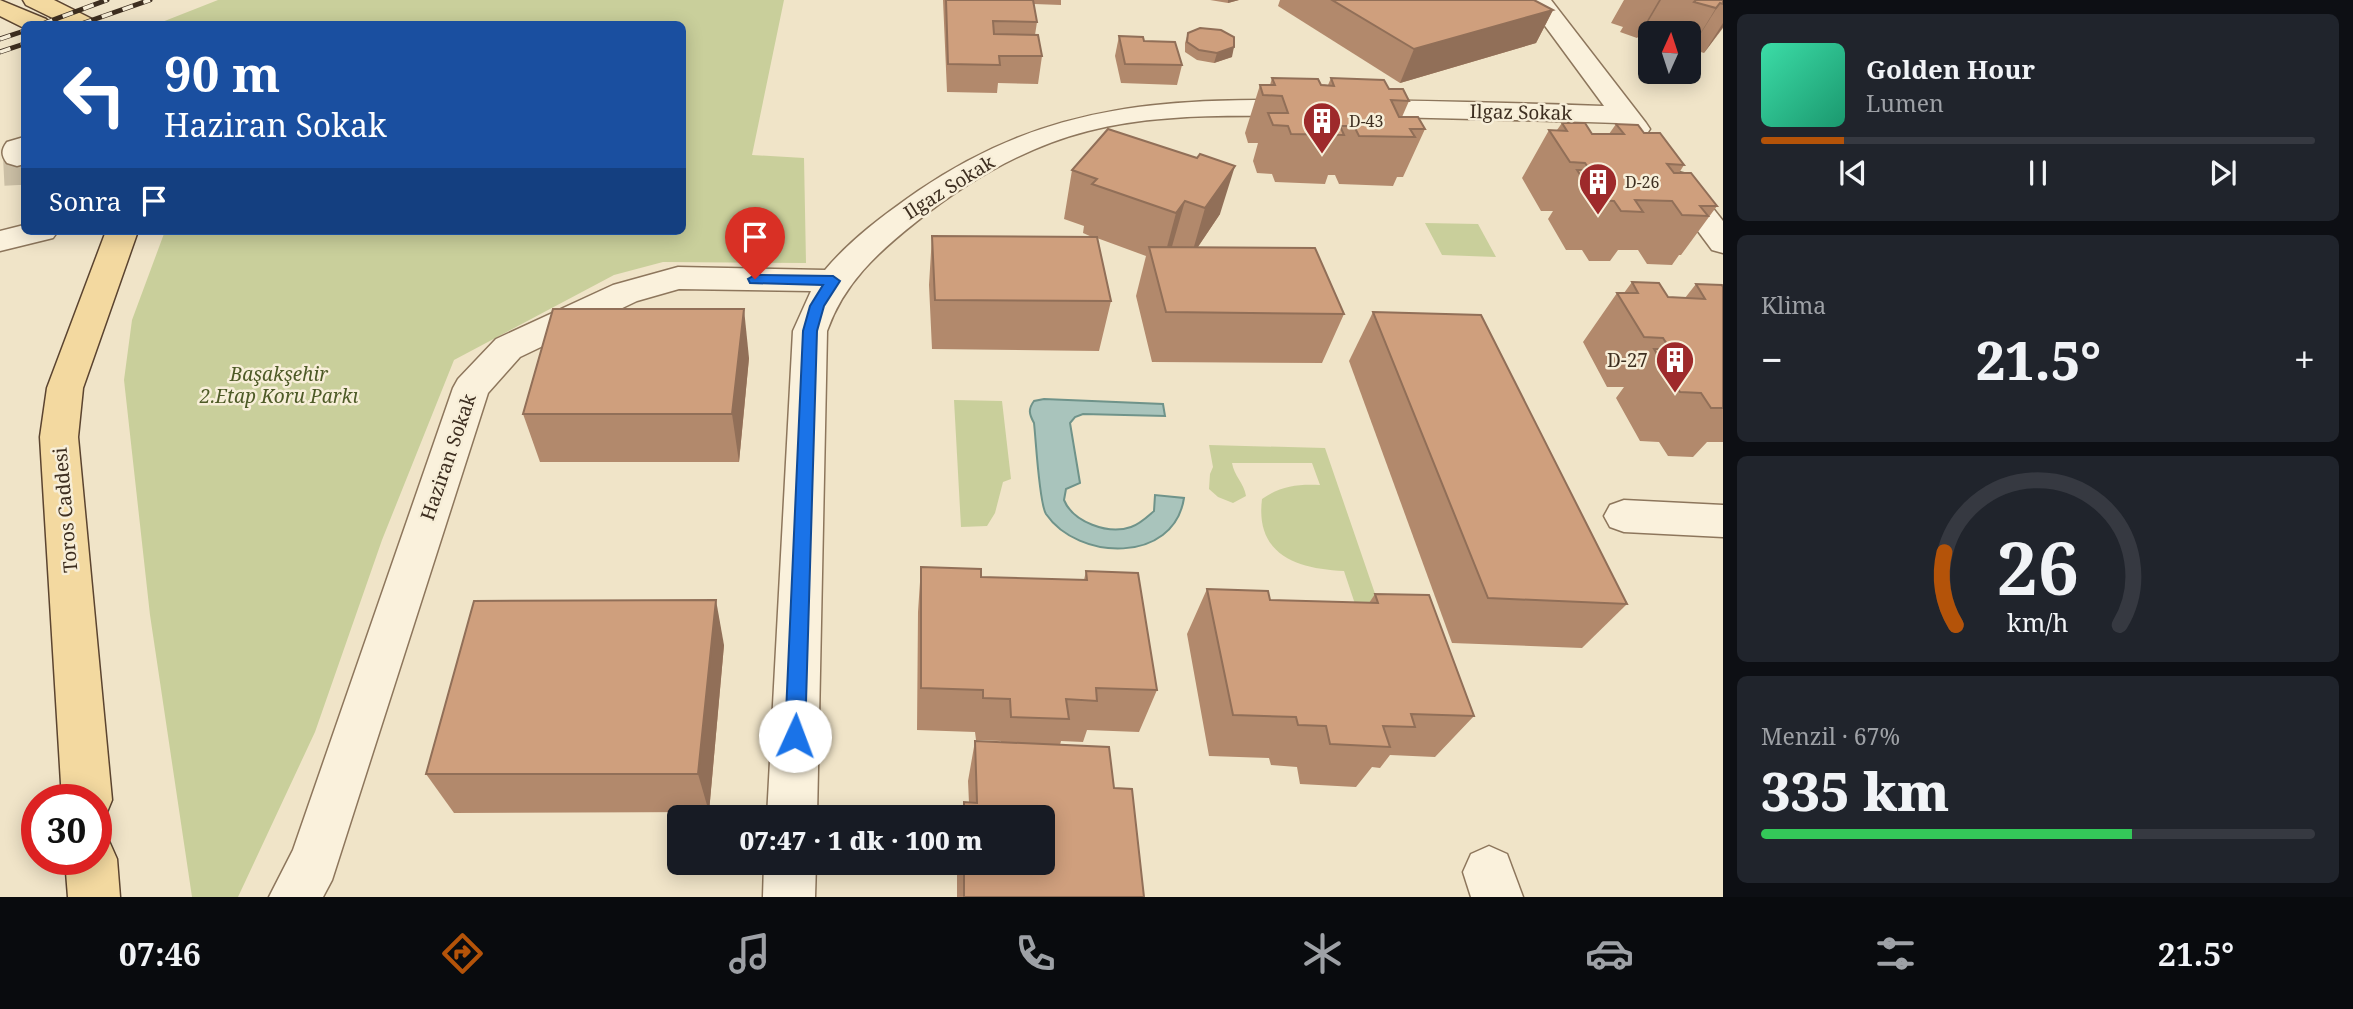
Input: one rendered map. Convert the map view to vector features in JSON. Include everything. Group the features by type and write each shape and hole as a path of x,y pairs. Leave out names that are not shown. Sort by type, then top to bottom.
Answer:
{"main road":[{"path":"35,0 77,21"},
{"path":"0,7 30,21"},
{"name":"Toros Caddesi","path":"86,784 59,437 65,388 121,235"}],"street":[{"path":"1538,0 1723,243"},
{"name":"Ilgaz Sokak","path":"792,805 810,331 817,306 833,281 861,249 946,185 991,159 1042,137 1105,118 1186,107 1363,108 1625,115"},
{"path":"0,241 25,235"},
{"name":"Haziran Sokak","path":"295,897 314,862 471,388 508,348 625,293 677,278 833,281"},
{"path":"1624,516 1723,522"},
{"path":"789,897 790,875"}],"green space":[{"name":"Başakşehir 2.Etap Koru Parkı","path":"218,0 784,0 752,155 804,158 806,263 663,262 614,275 454,360 382,540 315,732 238,897 192,897 150,615 124,380 132,320 164,235 686,235 686,21 165,21"},
{"path":"1425,223 1478,224 1496,257 1442,255"},
{"path":"954,400 1002,401 1011,479 1003,482 995,513 987,526 961,527"},
{"path":"1209,445 1325,448 1383,617 1359,616 1344,571 1310,567 1296,562 1272,546 1265,534 1262,499 1290,487 1320,485 1312,463 1232,463 1246,496 1233,503 1218,497 1209,489 1213,467"}],"water":[{"path":"1044,399 1163,404 1165,416 1083,414 1075,417 1070,423 1080,483 1066,489 1064,500 1075,515 1092,525 1122,529 1137,524 1154,511 1155,495 1184,498 1177,520 1163,535 1144,544 1123,548 1101,547 1080,541 1061,530 1046,514 1040,485 1034,423 1030,412 1034,401"}],"building":[{"path":"946,0 1033,0 1037,22 993,21 994,34 1038,35 1042,56 999,56 1000,65 948,64"},
{"path":"1332,0 1534,0 1553,10 1414,49"},
{"path":"1723,0 1723,4 1720,3 1716,8 1694,2"},
{"path":"1200,28 1221,30 1234,37 1234,47 1217,53 1199,50 1187,42 1188,33"},
{"path":"1119,36 1143,37 1144,41 1175,42 1182,65 1125,64"},
{"path":"1272,78 1318,79 1321,85 1334,86 1331,78 1384,80 1389,89 1403,89 1409,101 1391,100 1399,117 1418,117 1425,129 1410,129 1415,137 1359,136 1354,126 1340,126 1344,135 1291,134 1288,126 1273,125 1268,113 1288,113 1282,96 1263,95 1260,85 1275,85"},
{"path":"1562,123 1585,123 1592,134 1624,134 1616,124 1638,125 1644,133 1660,133 1684,165 1667,164 1674,173 1691,173 1717,206 1700,206 1708,216 1682,215 1672,201 1635,200 1643,212 1621,211 1614,201 1597,200 1577,170 1590,170 1585,163 1570,162 1549,130 1567,131"},
{"path":"1108,129 1197,158 1200,154 1235,166 1205,208 1185,201 1176,213 1092,184 1097,179 1072,170"},
{"path":"932,236 1097,237 1111,301 935,300"},
{"path":"1149,247 1315,248 1344,314 1166,312"},
{"path":"1632,282 1659,283 1668,297 1705,299 1696,284 1722,285 1723,408 1711,408 1701,393 1680,392 1654,349 1670,349 1663,338 1644,337 1617,293 1638,293"},
{"path":"553,309 744,309 732,414 523,414"},
{"path":"1373,312 1481,315 1627,604 1488,598"},
{"path":"921,567 981,569 981,577 1087,580 1086,571 1138,573 1157,690 1096,688 1097,701 1066,699 1069,719 1011,717 1010,699 983,698 983,690 921,688"},
{"path":"1207,589 1268,591 1270,600 1378,603 1375,594 1429,595 1474,716 1411,714 1415,727 1383,726 1390,747 1330,744 1326,726 1298,725 1296,717 1233,715"},
{"path":"716,600 698,774 426,774 474,601"},
{"path":"975,741 1109,747 1114,788 1132,789 1144,897 964,897 964,875 1055,875 1055,805 964,805 964,802 977,803"}],"tunnel":[{"path":"17,157 21,195"}],"railway":[{"path":"50,21 107,0"},
{"path":"90,21 150,0"},
{"path":"0,39 21,32"},
{"path":"0,52 21,45"}],"place":[{"name":"D-43","path":"1322,155"},
{"name":"D-26","path":"1598,216"},
{"name":"D-27","path":"1675,394"}],"route":[{"path":"755,279 833,281 817,306 810,331 795,736"}]}
